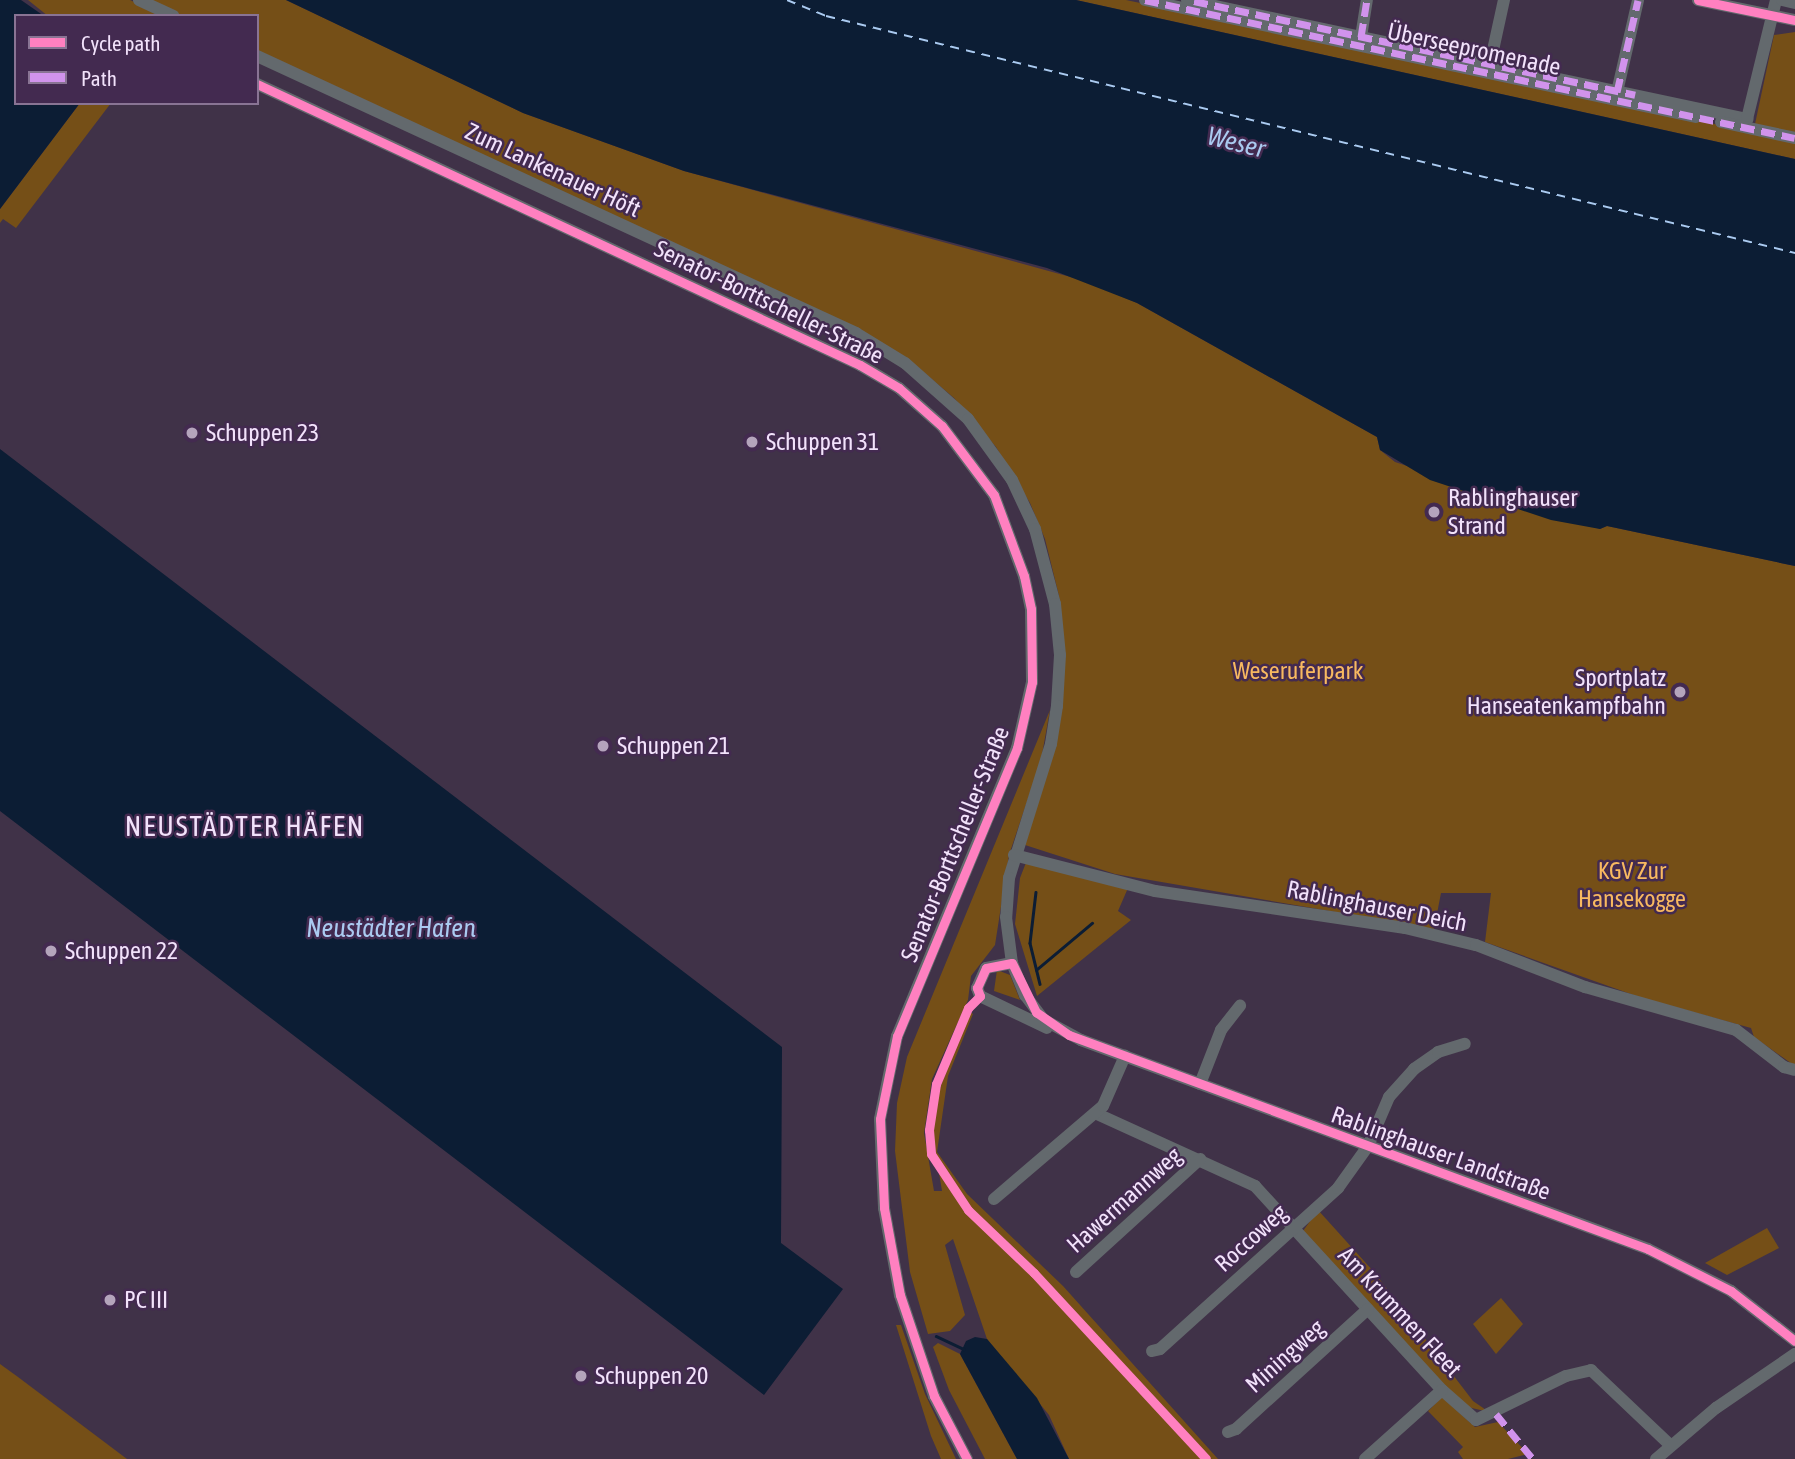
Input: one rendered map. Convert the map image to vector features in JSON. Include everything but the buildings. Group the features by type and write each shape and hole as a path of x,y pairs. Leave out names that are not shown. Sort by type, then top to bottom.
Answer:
{"street":[{"path":"139,0 169,14"},
{"name":"Überseepromenade","path":"1145,0 1795,138"},
{"name":"Überseepromenade","path":"1187,0 1231,5 1361,37 1747,119 1773,16"},
{"path":"1361,37 1367,0"},
{"path":"1490,64 1504,0"},
{"path":"1617,92 1638,0"},
{"path":"1698,0 1795,20"},
{"path":"1773,16 1776,0"},
{"path":"1782,0 1795,3"},
{"name":"Zum Lankenauer Höft","path":"259,57 856,333 905,363 968,419 1012,480 1035,529 1047,565 1059,635 1060,681 1051,744 1014,855 1006,917 1012,963 1037,1012"},
{"name":"Senator-Borttscheller-Straße","path":"259,85 860,365 899,388 942,426 994,495 1015,545 1031,608 1032,682 1028,706 1017,748 897,1036 880,1119 884,1208 900,1294 934,1396 967,1459"},
{"name":"Rablinghauser Deich","path":"1014,855 1155,891 1405,928 1475,945 1585,987 1736,1030 1784,1067 1795,1070"},
{"name":"Rablinghauser Landstraße","path":"1012,963 986,968 977,988 981,996 1125,1056 1682,1263 1751,1304 1795,1341"},
{"path":"1200,1084 1221,1030 1240,1006"},
{"name":"Rablinghauser Landstraße","path":"1037,1012 1058,1030"},
{"name":"Roccoweg","path":"1152,1351 1160,1349 1338,1188 1368,1146 1389,1097 1412,1066 1437,1052 1465,1044"},
{"path":"994,1199 1103,1106 1125,1056"},
{"name":"Am Krummen Fleet","path":"1095,1113 1117,1126 1200,1159 1255,1186 1442,1390 1476,1420 1566,1376 1591,1370 1671,1446"},
{"name":"Hawermannweg","path":"1076,1272 1200,1159"},
{"name":"Miningweg","path":"1228,1432 1236,1429 1368,1309"},
{"path":"1656,1459 1795,1354"},
{"path":"1366,1459 1442,1390"}],"green space":[{"path":"28,0 130,0 161,14 46,14"},
{"name":"Weseruferpark","path":"149,0 286,0 523,113 684,171 1085,281 1137,303 1377,437 1380,450 1395,462 1600,529 1607,526 1795,566 1795,1066 1754,1037 1751,1028 1642,998 1485,942 1491,893 1441,893 1434,929 1115,874 1025,845 1064,661 1059,596 1045,539 1030,503 996,447 954,398 907,358 259,52 259,14 178,14"},
{"path":"1076,0 1126,0 1795,141 1795,159"},
{"path":"1795,32 1795,133 1755,124 1774,35"},
{"path":"78,105 109,105 16,228 3,219 0,223 0,209"},
{"path":"1050,710 1041,760 1009,855 995,945 971,976 968,1000 932,1079 924,1133 934,1191 942,1191 932,1130 934,1103 970,1012 973,1014 948,1076 937,1152 967,1194 1063,1286 1218,1459 1069,1459 1049,1415 987,1339 953,1239 945,1245 965,1315 950,1331 928,1334 910,1272 895,1151 897,1103 907,1057"},
{"path":"1027,860 1128,888 1118,911 1131,920 1037,996 1015,924 1020,878"},
{"path":"997,970 1010,975 1020,1000 994,991"},
{"path":"1318,1210 1374,1272 1473,1401 1489,1412 1463,1406 1303,1231"},
{"path":"1767,1228 1779,1248 1727,1275 1705,1263"},
{"path":"1501,1298 1523,1324 1496,1354 1473,1324"},
{"path":"896,1325 901,1325 925,1394 956,1459 941,1459 931,1436"},
{"path":"938,1343 960,1354 1017,1459 985,1459 949,1390 933,1347"},
{"path":"0,1364 18,1377 127,1459 0,1459"},
{"path":"1442,1397 1475,1427 1498,1422 1528,1454 1508,1459 1463,1459 1458,1452 1463,1447 1428,1411"}],"water":[{"path":"0,0 21,0 41,14 14,14 14,105 78,105 0,209"},
{"name":"Weser","path":"286,0 1076,0 1795,159 1795,566 1607,526 1600,529 1551,520 1430,480 1380,450 1377,437 1137,303 1047,268 684,171 523,113"},
{"name":"Neustädter Hafen","path":"0,449 782,1047 781,1243 843,1289 764,1395 0,811"},
{"path":"975,1337 987,1339 1037,1398 1069,1459 1017,1459 960,1354 966,1341"}],"waterway":[{"path":"1036,892 1030,943 1040,984"},
{"path":"1036,970 1092,923"},
{"path":"936,1336 964,1349"}],"ferry route":[{"path":"787,0 826,16 1795,253"}],"marked path":[{"path":"1145,0 1795,138"},
{"path":"1361,37 1367,0"},
{"path":"1617,92 1638,0"},
{"path":"1194,1 1635,95"},
{"path":"1496,1414 1533,1459"}],"cycle path":[{"path":"1698,0 1795,20"},
{"path":"259,85 860,365 899,388 942,426 994,495 1024,576 1031,609 1032,682 1017,748 897,1036 880,1119 884,1208 900,1295 934,1396 967,1459"},
{"path":"980,996 977,988 986,968 1012,963 1036,1012 1069,1035 1648,1249 1731,1291 1795,1341"},
{"path":"980,996 968,1008 936,1084 929,1130 931,1154 968,1210 1034,1273 1206,1459"}],"place":[{"name":"Schuppen 23","path":"192,433"},
{"name":"Schuppen 31","path":"752,442"},
{"name":"Rablinghauser Strand","path":"1434,512"},
{"name":"Sportplatz Hanseatenkampfbahn","path":"1680,692"},
{"name":"Schuppen 21","path":"603,746"},
{"name":"Schuppen 22","path":"51,951"},
{"name":"PC III","path":"110,1300"},
{"name":"Schuppen 20","path":"581,1376"}],"district":[{"name":"NEUSTÄDTER HÄFEN","path":"245,826"}],"park label":[{"name":"KGV Zur Hansekogge","path":"1632,885"}]}
